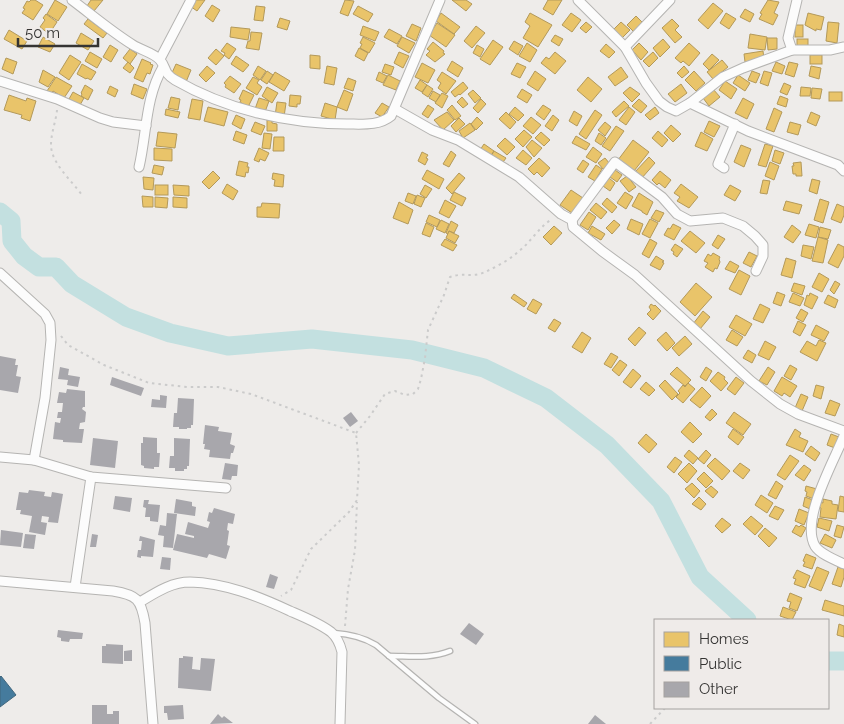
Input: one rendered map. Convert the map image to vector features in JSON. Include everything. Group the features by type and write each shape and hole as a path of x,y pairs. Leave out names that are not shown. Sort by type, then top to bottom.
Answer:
{"street":[{"path":"72,0 161,63 167,75 199,91 222,101 278,118 330,124 372,124 385,121 391,116 440,0"},
{"path":"139,167 144,146 150,100 155,82 161,63 191,0"},
{"path":"578,0 625,47 659,101 676,111 723,78 743,68 792,50 830,50 844,47"},
{"path":"625,47 670,0"},
{"path":"792,50 788,38 797,0"},
{"path":"0,80 57,99 100,118 113,122 146,126"},
{"path":"690,103 748,131 838,165 844,171"},
{"path":"395,109 432,130 458,140 519,177 560,214 572,220"},
{"path":"724,168 718,164 735,124"},
{"path":"756,271 763,256 763,245 744,226 723,218 690,221 677,214 662,197 615,162 572,220 573,227 635,275 751,381 780,404 798,414 844,431"},
{"path":"0,273 45,314 50,323 51,340 45,398 34,460"},
{"path":"844,436 836,457 820,487 811,531 815,546 828,556 844,564"},
{"path":"0,457 34,460 91,477 226,488"},
{"path":"75,587 91,477"},
{"path":"0,581 123,592 136,598 140,602 145,622 153,724"},
{"path":"140,602 165,588 189,582 225,587 249,592 336,633 342,652 340,724"}],"lane":[{"path":"336,633 366,640 475,724"},
{"path":"389,656 428,657 450,652"}],"path":[{"path":"57,99 52,153 82,195"},
{"path":"336,633 345,626 348,590 354,560 358,465 356,432 385,394 395,391 413,394 418,389 426,358 428,330 450,277 460,274 472,276 494,267 518,252 543,224 560,214"},
{"path":"50,323 68,345 104,365 149,383 187,387 218,387 251,394 301,414 356,432"},
{"path":"270,602 291,590 311,549 349,512 357,500"},
{"path":"650,724 663,709"}],"building: Homes":[{"path":"35,0 43,5 33,20 22,13 27,1"},
{"path":"55,0 67,7 58,21 47,14"},
{"path":"91,0 103,0 94,11 87,6"},
{"path":"194,0 205,0 197,11 190,6"},
{"path":"345,0 354,1 348,16 340,13"},
{"path":"452,0 466,0 472,4 466,11"},
{"path":"548,0 562,0 553,15 543,9"},
{"path":"768,0 779,2 774,13 778,15 773,25 759,19 762,14 760,13"},
{"path":"713,3 723,11 708,29 698,20"},
{"path":"212,5 220,10 213,22 205,16"},
{"path":"256,6 265,7 263,21 254,20"},
{"path":"358,6 373,14 368,22 353,14"},
{"path":"745,9 754,14 750,22 740,17"},
{"path":"441,13 460,27 454,34 436,21"},
{"path":"530,13 552,25 538,47 523,38 530,26 525,22"},
{"path":"571,13 581,20 572,32 562,25"},
{"path":"726,13 736,19 729,29 720,23"},
{"path":"808,13 824,17 821,30 816,29 816,31 805,25"},
{"path":"46,14 57,22 49,34 40,27 45,20 43,18"},
{"path":"636,16 644,24 635,33 627,25"},
{"path":"280,18 290,21 287,30 277,27"},
{"path":"88,19 107,33 103,38 84,24"},
{"path":"672,19 679,26 675,30 682,37 675,43 662,28"},
{"path":"586,22 592,27 586,33 580,28"},
{"path":"621,22 630,30 621,39 612,31"},
{"path":"828,22 839,23 837,43 826,41"},
{"path":"437,23 455,35 446,47 429,35"},
{"path":"412,24 421,28 416,41 406,36"},
{"path":"795,25 803,25 803,37 795,37"},
{"path":"363,26 379,32 375,41 360,35"},
{"path":"476,26 485,33 472,48 464,41"},
{"path":"231,27 250,29 248,40 230,37"},
{"path":"389,29 402,36 397,44 384,37"},
{"path":"9,30 27,41 22,49 4,39"},
{"path":"251,32 262,33 259,50 246,48 248,41 250,41"},
{"path":"81,33 94,41 88,50 76,43"},
{"path":"750,34 767,37 765,50 748,48"},
{"path":"555,35 563,39 559,46 551,41"},
{"path":"43,37 55,44 50,52 38,47"},
{"path":"363,37 375,43 369,53 360,48"},
{"path":"402,37 415,43 409,53 397,46"},
{"path":"767,38 777,38 777,49 768,50"},
{"path":"663,39 670,47 660,57 653,48"},
{"path":"797,39 808,39 808,46 797,46"},
{"path":"493,40 503,47 490,65 480,59"},
{"path":"514,41 523,46 518,55 509,49"},
{"path":"433,42 445,54 435,62 426,55 430,51 427,49"},
{"path":"227,43 236,49 229,59 221,51"},
{"path":"527,43 537,50 530,62 519,56"},
{"path":"639,43 648,52 641,60 632,50"},
{"path":"689,43 700,53 689,66 675,58"},
{"path":"606,44 615,52 609,58 600,51"},
{"path":"110,45 118,50 111,62 103,57"},
{"path":"477,45 484,49 480,57 473,53"},
{"path":"359,48 368,53 364,61 355,56"},
{"path":"130,49 137,54 130,64 123,58"},
{"path":"216,49 224,56 216,65 208,58"},
{"path":"763,51 764,59 745,62 744,54"},
{"path":"90,52 102,59 97,68 85,61"},
{"path":"399,52 409,56 403,68 394,63"},
{"path":"555,52 566,61 555,74 541,63 546,57 549,59"},
{"path":"653,52 658,58 649,67 643,61"},
{"path":"712,54 719,60 709,70 703,64"},
{"path":"70,55 81,62 69,80 59,73"},
{"path":"310,55 320,56 320,69 310,68"},
{"path":"810,55 822,55 822,64 810,64"},
{"path":"236,56 249,65 243,72 231,64"},
{"path":"6,58 17,62 13,74 2,69"},
{"path":"142,59 153,65 150,74 147,73 143,82 134,78"},
{"path":"722,60 728,67 713,79 707,72"},
{"path":"452,61 463,68 458,77 447,70"},
{"path":"128,62 134,68 130,73 123,68"},
{"path":"776,62 785,66 782,74 772,71"},
{"path":"789,62 798,64 794,77 785,74"},
{"path":"422,63 435,70 428,83 415,77"},
{"path":"517,63 526,67 520,78 511,74"},
{"path":"82,64 96,72 91,80 77,74"},
{"path":"176,64 191,70 186,82 171,75"},
{"path":"385,64 394,67 391,75 382,72"},
{"path":"207,66 215,73 206,82 199,75"},
{"path":"258,66 266,71 260,80 253,75"},
{"path":"327,66 337,68 334,85 324,83"},
{"path":"684,66 689,72 682,78 677,73"},
{"path":"811,66 821,68 819,79 809,76"},
{"path":"621,67 628,77 615,86 608,77"},
{"path":"43,70 55,77 48,87 39,82"},
{"path":"267,71 273,75 267,84 261,80"},
{"path":"535,71 546,79 538,91 527,84"},
{"path":"694,71 705,83 696,91 685,80"},
{"path":"752,71 760,74 756,83 748,80"},
{"path":"764,71 772,73 768,86 760,83"},
{"path":"275,72 290,81 284,91 269,82"},
{"path":"379,72 387,76 383,83 376,80"},
{"path":"442,72 456,81 446,94 438,88 441,83 437,80"},
{"path":"388,75 400,81 396,90 383,85"},
{"path":"738,75 750,83 745,91 733,83"},
{"path":"230,76 241,84 234,93 225,87 224,83"},
{"path":"56,77 72,86 64,98 53,91 51,94 47,91"},
{"path":"253,77 259,80 257,83 262,87 257,95 246,88"},
{"path":"588,77 602,89 591,102 577,90"},
{"path":"348,78 356,81 353,91 344,88"},
{"path":"420,80 427,85 422,92 415,88"},
{"path":"725,81 737,89 731,99 719,90"},
{"path":"463,82 468,88 455,97 451,92"},
{"path":"784,83 791,86 787,95 780,92"},
{"path":"134,84 147,89 143,99 131,94"},
{"path":"681,84 687,93 675,102 668,94"},
{"path":"85,85 93,90 88,100 81,96"},
{"path":"427,85 433,89 428,97 422,93"},
{"path":"110,86 118,90 115,97 107,93"},
{"path":"267,87 278,93 272,103 262,96"},
{"path":"630,87 640,94 632,102 623,93"},
{"path":"801,87 811,88 810,96 800,96"},
{"path":"812,88 822,89 820,99 811,98"},
{"path":"522,89 532,95 527,103 517,97"},
{"path":"713,89 720,97 709,106 703,98"},
{"path":"243,90 254,95 248,107 240,102 241,100 239,99"},
{"path":"344,90 353,94 347,111 337,107"},
{"path":"473,90 481,98 475,103 468,94"},
{"path":"433,91 440,95 436,102 429,98"},
{"path":"73,92 84,98 80,105 69,99"},
{"path":"829,92 842,92 842,101 829,101"},
{"path":"442,93 448,96 442,108 435,103"},
{"path":"9,95 26,101 27,98 36,101 30,121 21,118 22,115 4,110"},
{"path":"290,95 301,96 300,104 297,104 297,107 289,106"},
{"path":"780,96 788,99 786,107 777,104"},
{"path":"171,97 180,99 178,110 168,108"},
{"path":"462,97 468,104 463,108 457,102"},
{"path":"259,98 269,101 265,112 255,109"},
{"path":"743,98 754,104 747,119 735,113"},
{"path":"192,99 203,101 200,120 188,118"},
{"path":"481,99 486,104 478,113 473,108"},
{"path":"639,99 647,106 641,113 632,106"},
{"path":"624,101 629,106 616,117 612,112"},
{"path":"277,102 286,103 284,117 275,116"},
{"path":"325,103 337,107 335,120 321,116"},
{"path":"382,103 389,107 382,117 375,113"},
{"path":"428,105 434,109 428,118 422,114"},
{"path":"452,105 461,116 455,120 447,110"},
{"path":"543,105 551,110 544,120 536,114"},
{"path":"208,107 228,112 224,126 204,121"},
{"path":"515,107 524,115 518,121 509,114"},
{"path":"629,107 635,112 626,125 619,120"},
{"path":"655,107 659,113 650,120 645,115"},
{"path":"774,108 782,112 774,132 766,129"},
{"path":"166,109 180,112 178,118 165,115"},
{"path":"595,110 602,115 586,139 579,134"},
{"path":"574,111 582,116 577,126 569,121"},
{"path":"447,112 454,120 443,130 434,120"},
{"path":"506,112 516,122 510,129 499,119"},
{"path":"811,112 820,116 816,126 807,122"},
{"path":"236,115 245,119 241,129 232,124"},
{"path":"553,115 559,120 552,131 545,126"},
{"path":"477,117 483,123 476,130 471,124"},
{"path":"531,117 541,125 533,134 523,126"},
{"path":"459,118 465,124 456,132 451,126"},
{"path":"267,119 277,124 277,131 267,131"},
{"path":"709,121 720,126 714,137 704,132"},
{"path":"255,122 265,126 261,135 251,131"},
{"path":"605,122 611,127 605,136 598,130"},
{"path":"790,122 801,125 798,135 787,132"},
{"path":"470,123 475,130 463,138 459,131"},
{"path":"671,125 681,134 673,142 664,133"},
{"path":"616,126 624,131 610,151 602,146"},
{"path":"524,130 532,137 523,147 515,139"},
{"path":"236,131 247,135 244,144 233,140"},
{"path":"658,131 668,140 662,147 652,138"},
{"path":"158,132 177,134 175,148 156,146"},
{"path":"541,132 550,140 544,146 535,138"},
{"path":"701,132 713,139 707,151 695,146"},
{"path":"264,133 272,134 270,149 262,148"},
{"path":"599,133 606,138 601,145 595,141"},
{"path":"576,136 590,144 586,150 572,143"},
{"path":"274,137 284,137 284,151 273,151"},
{"path":"505,138 515,147 507,155 497,146"},
{"path":"532,140 542,148 534,157 526,147"},
{"path":"633,140 649,152 634,171 618,160"},
{"path":"484,144 494,151 490,157 480,150"},
{"path":"765,144 773,146 766,167 758,165"},
{"path":"741,145 751,149 744,167 734,162"},
{"path":"593,147 602,154 596,163 586,157"},
{"path":"154,148 172,149 172,161 154,160"},
{"path":"259,148 269,153 265,161 260,159 259,162 254,160"},
{"path":"523,150 532,158 526,165 516,158"},
{"path":"775,150 784,153 780,164 772,161"},
{"path":"451,151 456,155 449,167 443,164"},
{"path":"494,151 506,158 501,165 490,158"},
{"path":"422,152 428,155 425,165 418,161"},
{"path":"649,157 655,163 641,179 634,173"},
{"path":"539,158 550,168 542,177 537,172 534,175 528,169"},
{"path":"605,158 610,164 603,169 598,163"},
{"path":"583,160 589,164 583,173 577,169"},
{"path":"239,161 248,163 248,173 246,172 245,177 236,175"},
{"path":"770,162 779,166 774,180 765,176"},
{"path":"801,162 802,176 796,176 796,174 793,174 793,163"},
{"path":"154,165 164,167 162,175 152,173"},
{"path":"596,165 602,169 595,181 588,177"},
{"path":"427,170 444,179 439,189 422,179"},
{"path":"615,170 622,175 617,182 610,177"},
{"path":"213,171 220,178 209,189 202,182"},
{"path":"660,171 671,180 665,188 659,183 657,185 652,180"},
{"path":"273,173 284,175 283,187 274,186"},
{"path":"459,173 465,178 452,194 446,188"},
{"path":"627,176 636,187 629,192 620,181"},
{"path":"143,177 154,178 153,190 144,189"},
{"path":"609,178 615,183 610,191 603,186"},
{"path":"812,179 820,181 817,194 809,191"},
{"path":"763,180 770,181 767,194 760,193"},
{"path":"227,184 238,191 233,200 222,193"},
{"path":"681,184 698,197 689,208 677,201 680,197 674,193"},
{"path":"155,185 168,185 168,195 155,195"},
{"path":"173,185 189,186 189,196 174,195"},
{"path":"425,185 432,189 426,198 420,194"},
{"path":"730,185 741,191 735,201 724,195"},
{"path":"571,190 583,198 572,213 560,205"},
{"path":"454,192 466,198 462,206 450,200"},
{"path":"625,192 633,197 626,209 617,203"},
{"path":"408,193 416,196 413,204 405,201"},
{"path":"639,193 653,202 647,215 632,206"},
{"path":"417,195 425,198 421,207 414,204"},
{"path":"142,196 153,197 153,207 143,207"},
{"path":"155,197 168,198 167,208 155,207"},
{"path":"173,197 187,198 187,208 173,207"},
{"path":"607,198 617,207 612,213 602,204"},
{"path":"820,199 829,202 823,223 814,220"},
{"path":"445,200 456,206 449,218 439,213"},
{"path":"786,201 802,205 799,214 783,210"},
{"path":"399,202 413,210 408,224 393,218"},
{"path":"262,203 280,204 279,218 257,217 257,207 261,207"},
{"path":"596,203 607,212 601,219 590,210"},
{"path":"837,204 844,207 841,223 831,219"},
{"path":"656,210 664,213 659,222 651,218"},
{"path":"589,212 596,217 588,230 580,225"},
{"path":"429,215 440,220 437,227 426,222"},
{"path":"631,219 643,224 639,235 627,229"},
{"path":"650,219 658,223 650,238 642,234"},
{"path":"441,220 449,224 445,233 436,229"},
{"path":"614,220 620,225 612,234 606,228"},
{"path":"451,221 458,225 454,233 449,231 448,234 446,233"},
{"path":"426,223 434,227 430,237 422,234"},
{"path":"673,224 681,228 674,240 664,235"},
{"path":"809,224 819,227 816,238 805,235"},
{"path":"792,225 801,232 793,243 784,237"},
{"path":"554,226 562,233 551,245 543,237"},
{"path":"592,226 605,234 601,240 588,233"},
{"path":"820,227 831,230 828,239 818,237"},
{"path":"449,231 459,236 455,243 446,238"},
{"path":"690,231 705,243 696,253 681,241"},
{"path":"718,235 725,239 718,249 712,245"},
{"path":"818,237 828,240 823,263 812,261"},
{"path":"445,239 457,245 453,251 441,245"},
{"path":"650,239 657,243 649,258 642,254"},
{"path":"675,244 683,249 677,257 671,250"},
{"path":"838,244 844,247 844,256 838,268 828,263"},
{"path":"803,245 814,247 811,259 801,256"},
{"path":"749,252 757,256 751,267 743,263"},
{"path":"713,253 720,257 720,262 717,269 715,268 713,272 705,267 708,263 704,261 708,254 711,256"},
{"path":"656,256 664,261 660,270 650,265"},
{"path":"786,258 796,261 792,278 781,275"},
{"path":"730,261 739,266 735,273 725,269"},
{"path":"739,270 750,276 741,295 729,289"},
{"path":"819,273 829,279 822,292 812,287"},
{"path":"835,281 840,284 834,294 830,290"},
{"path":"696,283 712,297 695,316 680,302"},
{"path":"794,283 805,286 802,295 791,291"},
{"path":"777,292 785,295 781,306 773,303"},
{"path":"793,293 804,298 800,306 789,302"},
{"path":"810,293 818,297 812,309 804,305 807,295 809,296"},
{"path":"514,294 527,303 524,307 511,298"},
{"path":"828,295 838,300 835,308 824,303"},
{"path":"533,299 542,304 536,314 527,309"},
{"path":"651,304 661,311 653,320 647,314 651,310 649,307"},
{"path":"760,304 770,309 763,323 753,319"},
{"path":"801,309 808,313 803,322 796,318"},
{"path":"703,311 710,317 700,329 693,324"},
{"path":"736,315 752,324 745,336 729,327"},
{"path":"554,319 561,323 555,332 548,328"},
{"path":"798,321 806,325 800,336 793,332"},
{"path":"816,325 829,332 824,341 811,335"},
{"path":"639,327 646,333 635,346 628,339"},
{"path":"732,330 743,337 737,346 726,340"},
{"path":"582,332 591,338 582,353 572,347"},
{"path":"666,332 675,343 667,351 657,340"},
{"path":"685,336 692,344 679,356 672,348"},
{"path":"819,340 826,343 817,361 800,352 807,341 816,346"},
{"path":"765,341 776,347 769,360 758,355"},
{"path":"748,350 756,355 752,363 743,358"},
{"path":"611,353 618,357 611,368 604,364"},
{"path":"620,360 627,365 619,376 612,370"},
{"path":"790,365 797,369 791,380 784,376"},
{"path":"677,367 691,380 685,386 670,374"},
{"path":"706,367 712,371 706,381 700,377"},
{"path":"768,367 775,372 767,385 759,381"},
{"path":"633,369 641,376 631,388 623,382"},
{"path":"718,372 725,377 724,379 728,383 721,391 710,381"},
{"path":"736,377 744,383 735,395 727,389"},
{"path":"782,377 797,386 790,397 784,393 782,396 774,391"},
{"path":"665,380 678,394 672,400 659,386"},
{"path":"646,382 655,390 649,396 640,389"},
{"path":"688,383 695,389 683,403 676,397 683,385 685,387"},
{"path":"816,385 824,387 821,399 813,396"},
{"path":"702,387 711,396 700,408 690,400"},
{"path":"801,394 808,397 802,411 795,408"},
{"path":"830,400 840,404 835,416 825,413"},
{"path":"712,409 717,414 710,421 705,417"},
{"path":"734,412 751,424 743,435 726,423"},
{"path":"690,422 702,434 693,443 681,432"},
{"path":"733,429 744,437 738,445 728,437"},
{"path":"795,429 801,433 799,437 808,441 803,452 786,445"},
{"path":"646,434 657,444 649,453 638,443"},
{"path":"831,434 839,437 835,448 827,445"},
{"path":"811,446 820,453 815,461 805,454"},
{"path":"689,450 698,458 693,464 684,456"},
{"path":"706,450 711,455 704,464 698,459"},
{"path":"790,455 799,461 785,480 777,475"},
{"path":"675,457 682,462 674,473 667,467"},
{"path":"715,458 730,471 722,480 707,466"},
{"path":"689,463 697,471 687,483 678,474"},
{"path":"740,463 750,470 743,479 733,471"},
{"path":"804,465 811,470 804,481 795,475"},
{"path":"704,472 713,481 706,488 697,479"},
{"path":"776,481 783,486 776,499 768,495"},
{"path":"692,483 700,491 694,498 685,489"},
{"path":"711,486 718,492 713,498 705,491"},
{"path":"806,486 817,489 814,499 806,496"},
{"path":"761,495 773,503 767,513 755,505"},
{"path":"840,496 844,497 844,512 838,511"},
{"path":"699,497 706,504 701,510 692,504"},
{"path":"805,497 813,500 810,509 803,506"},
{"path":"823,499 838,505 836,519 820,517 821,508 819,507 819,502 823,503"},
{"path":"775,506 784,510 778,520 769,516"},
{"path":"799,509 809,513 804,525 795,521"},
{"path":"751,516 763,526 755,535 743,524"},
{"path":"722,518 731,525 722,533 715,526"},
{"path":"819,518 832,521 829,531 817,527"},
{"path":"796,525 806,528 801,537 792,532"},
{"path":"837,525 844,527 841,538 834,536"},
{"path":"765,528 777,538 769,547 758,536"},
{"path":"825,534 836,540 832,548 820,543"},
{"path":"806,554 816,558 812,569 803,566"},
{"path":"817,567 829,572 821,591 809,586"},
{"path":"838,567 844,569 841,587 832,584"},
{"path":"797,570 810,576 805,588 794,584 796,579 793,578"},
{"path":"790,593 802,598 797,611 789,608 791,602 787,601"},
{"path":"825,600 844,606 844,616 822,610"},
{"path":"783,607 796,612 792,619 780,616"},
{"path":"839,624 844,626 844,637 837,635"}],"building: Public":[{"path":"0,677 16,695 0,707"}],"building: Other":[{"path":"0,356 16,359 15,365 18,365 16,376 21,377 18,393 0,390"},
{"path":"60,367 69,369 68,375 80,377 78,387 67,385 68,380 58,379"},
{"path":"112,377 144,388 141,396 110,385"},
{"path":"67,389 85,391 85,407 82,409 86,412 85,422 80,423 79,429 84,429 82,443 63,442 63,440 53,439 55,422 60,423 61,418 57,418 58,412 62,412 63,403 57,403 59,392 66,393"},
{"path":"160,395 167,396 166,408 151,407 152,399 160,400"},
{"path":"178,398 194,399 193,425 191,425 191,428 179,429 179,427 173,427 174,413 177,413"},
{"path":"351,412 358,421 350,427 343,418"},
{"path":"205,425 219,427 218,431 232,433 230,444 235,446 230,459 209,457 210,450 204,449 205,444 203,444"},
{"path":"143,437 157,438 157,453 160,453 159,467 154,467 154,469 144,468 141,465 141,443 143,443"},
{"path":"93,438 118,441 115,468 90,465"},
{"path":"174,438 190,439 189,466 184,471 175,471 175,468 169,468 170,456 174,456"},
{"path":"225,463 238,465 237,476 232,476 231,480 222,479"},
{"path":"29,490 45,492 44,496 51,497 52,492 63,494 58,523 48,522 49,517 42,516 41,522 47,523 45,535 29,532 32,516 20,514 21,510 16,510 19,492 28,493"},
{"path":"115,496 132,498 130,512 113,509"},
{"path":"176,499 192,502 192,506 196,507 195,516 174,513"},
{"path":"144,500 149,500 148,504 160,505 158,522 150,521 150,517 145,517 146,508 143,507"},
{"path":"214,508 235,514 233,524 228,523 227,545 230,546 226,559 209,554 207,558 173,550 177,534 194,538 194,536 185,534 188,522 208,528 210,522 207,521 209,512 212,513"},
{"path":"167,513 177,514 173,548 163,547 164,536 158,535 160,525 166,526"},
{"path":"1,530 23,533 21,547 0,545"},
{"path":"25,534 36,535 34,549 23,548"},
{"path":"92,534 98,535 96,547 90,547"},
{"path":"140,536 155,540 153,557 137,557 138,550 141,550 142,541 139,541"},
{"path":"162,557 171,558 170,570 160,569"},
{"path":"270,574 278,577 274,589 266,587"},
{"path":"469,623 484,634 476,645 460,634"},
{"path":"58,630 83,633 82,639 70,639 69,642 61,641 61,638 57,637"},
{"path":"106,644 123,645 123,664 102,663 102,646 106,646"},
{"path":"132,650 132,661 124,661 124,651"},
{"path":"183,656 193,657 192,669 200,670 201,658 215,659 211,691 178,688 179,658 183,658"},
{"path":"92,705 107,705 107,714 119,711 119,724 92,724"},
{"path":"183,705 184,719 168,720 167,713 164,713 164,706"},
{"path":"218,714 222,718 224,716 233,723 210,724"},
{"path":"595,715 606,724 588,724"}],"waterway":[{"path":"0,212 11,221 12,241 24,256 39,267 56,267 72,284 126,317 170,333 228,346 312,339 412,350 484,368 546,398 607,445 661,501 700,577 746,619"},
{"path":"829,661 844,661"}]}
